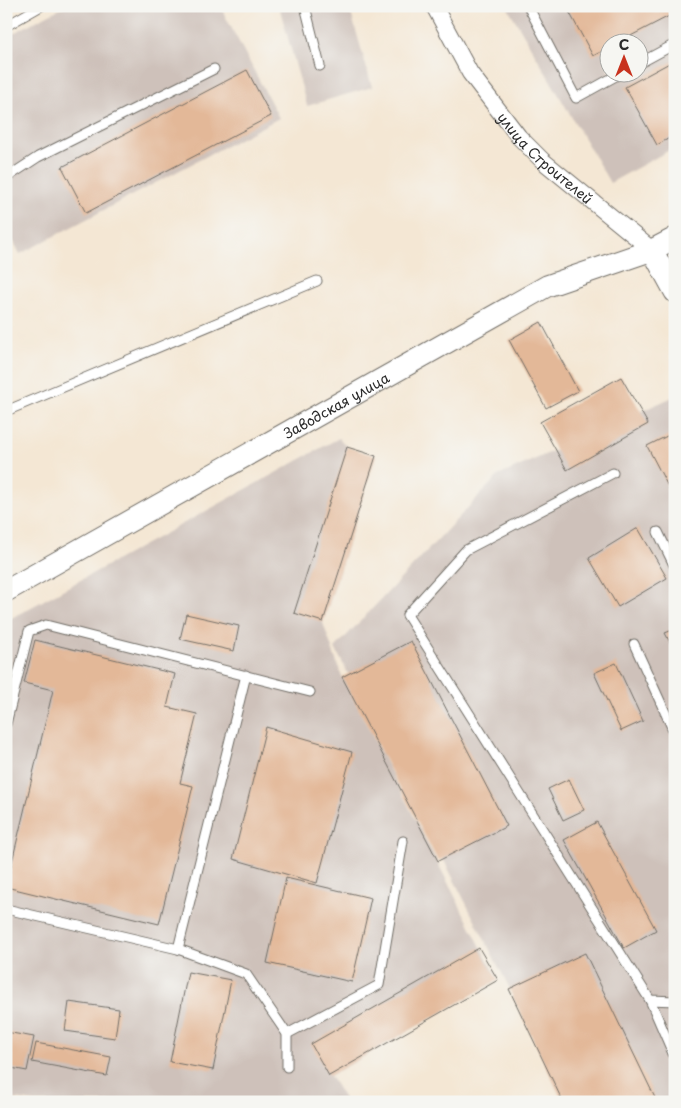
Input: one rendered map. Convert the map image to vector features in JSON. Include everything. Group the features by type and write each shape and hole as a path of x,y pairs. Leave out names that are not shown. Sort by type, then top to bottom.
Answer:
{"street":[{"name":"улица Строителей","path":"434,6 470,74 519,137 543,161 652,250 675,292"},
{"name":"Заводская улица","path":"6,591 547,286 652,250 675,238"}],"lane":[{"path":"6,26 41,6"},
{"path":"305,6 320,66"},
{"path":"528,6 576,98 604,82"},
{"path":"648,59 675,44"},
{"path":"6,178 38,157 214,69"},
{"path":"6,412 318,281"},
{"path":"613,473 466,550 407,615 650,1000 675,1058"},
{"path":"658,532 675,567"},
{"path":"6,724 29,631 46,625 310,692"},
{"path":"634,644 675,734"},
{"path":"178,949 246,675"},
{"path":"287,1034 379,985 402,841"},
{"path":"6,909 178,949 246,974 287,1034 287,1067"},
{"path":"650,1000 675,1001"}],"shaded area":[{"path":"65,6 220,6 279,118 20,254 6,227 6,37"},
{"path":"279,6 349,6 372,87 307,106"},
{"path":"507,6 675,6 675,147 610,183"},
{"path":"675,396 675,1102 568,1102 335,648 498,476"},
{"path":"339,438 347,447 376,456 323,623 342,677 498,980 330,1076 346,1102 35,1102 6,1098 6,621"}],"building":[{"path":"566,6 675,6 675,13 638,32 598,32 598,53 593,56"},
{"path":"675,60 675,135 657,145 625,87 634,82 648,82 648,75"},
{"path":"247,70 271,116 86,213 62,167"},
{"path":"541,322 578,391 546,408 509,340"},
{"path":"621,377 648,424 567,470 540,422"},
{"path":"675,432 675,500 647,446"},
{"path":"347,447 376,456 323,622 294,613"},
{"path":"638,528 667,578 618,607 589,558"},
{"path":"186,614 239,626 234,651 180,639"},
{"path":"675,629 675,652 665,633"},
{"path":"35,640 175,674 167,707 197,714 180,783 193,786 159,924 6,887 53,690 24,683"},
{"path":"411,641 507,826 438,861 342,677"},
{"path":"616,663 643,721 621,731 594,673"},
{"path":"266,727 352,752 317,883 233,859"},
{"path":"569,779 584,810 563,820 548,789"},
{"path":"597,822 656,930 624,948 564,840"},
{"path":"286,878 371,898 352,982 267,963"},
{"path":"479,948 498,980 329,1076 311,1044"},
{"path":"585,953 657,1102 563,1102 509,989"},
{"path":"188,972 231,980 213,1070 170,1062"},
{"path":"69,1002 119,1009 115,1038 65,1031"},
{"path":"6,1032 34,1037 27,1071 6,1067"},
{"path":"36,1043 111,1057 107,1076 32,1062"}]}
